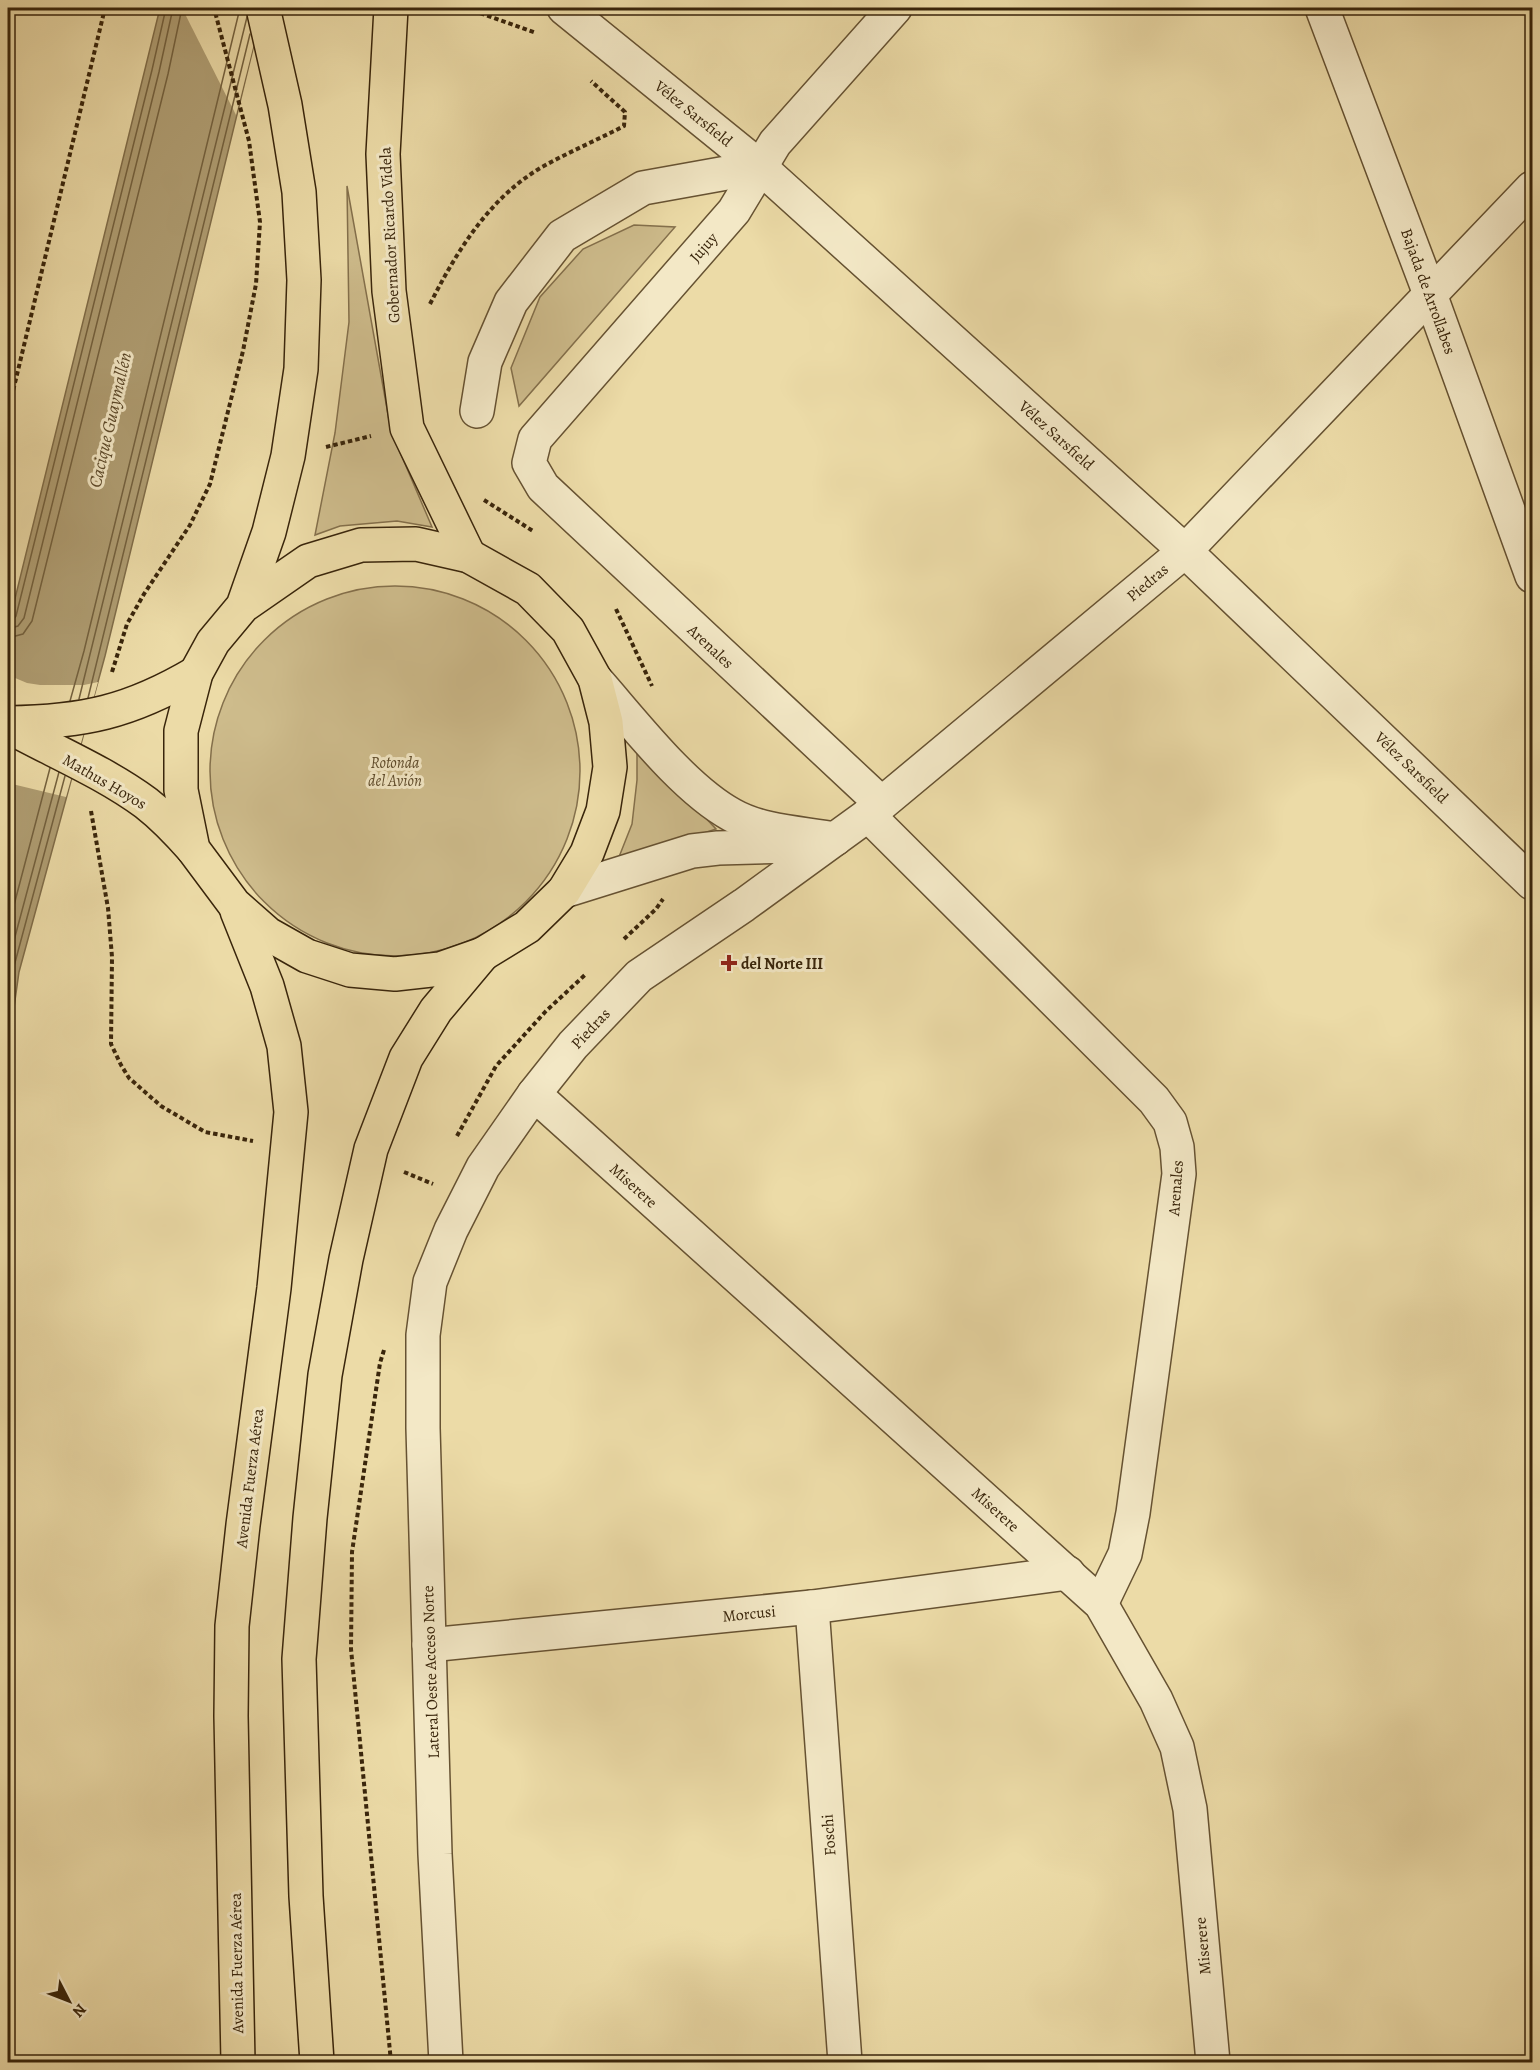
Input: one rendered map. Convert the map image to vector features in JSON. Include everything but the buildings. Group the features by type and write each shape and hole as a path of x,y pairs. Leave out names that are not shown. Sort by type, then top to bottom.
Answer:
{"main road":[{"path":"243,606 269,532 288,456 301,369 304,280 299,192 285,105 263,8"},
{"name":"Gobernador Ricardo Videla","path":"391,8 383,154 389,291 407,428 469,556"},
{"path":"194,849 181,790 181,731 196,673 213,642 243,606 308,561 361,545 416,544 469,556 528,589 568,630 595,679 606,722 610,767 603,811 587,853 564,891 527,927 483,954 440,969 395,975 350,970 307,956 268,934 234,904"},
{"name":"Mathus Hoyos","path":"8,724 54,722 135,704 196,673"},
{"name":"Mathus Hoyos","path":"8,724 118,785 146,804 194,849 234,904"},
{"name":"Avenida Fuerza Aérea","path":"234,904 267,986 284,1046 291,1112 274,1288 232,1626 231,1728 238,2062"},
{"path":"317,2062 306,1896 299,1659 310,1518 325,1375 346,1259 370,1149 406,1058 436,1011 483,954"}],"street":[{"name":"Vélez Sarsfield","path":"564,8 760,167 1185,551 1533,883"},
{"name":"Jujuy","path":"543,487 529,464 535,439 734,211 786,129 895,8"},
{"name":"Bajada de Arrollabes","path":"1322,8 1431,294 1533,576"},
{"path":"477,411 485,362 511,302 562,236 643,188 760,167"},
{"name":"Piedras","path":"430,1282 451,1230 483,1167 534,1094 573,1045 639,976 875,809 1185,551 1533,189"},
{"name":"Arenales","path":"543,487 875,809 1154,1100 1170,1122 1177,1147 1179,1173 1133,1513 1125,1554 1101,1604"},
{"path":"595,679 702,795 733,816 765,827 831,842"},
{"path":"564,891 692,851 831,842"},
{"name":"Miserere","path":"534,1094 1101,1604 1156,1700 1177,1747 1190,1809 1213,2062"},
{"name":"Lateral Oeste Acceso Norte","path":"430,1282 423,1335 423,1428 435,1854 446,2062"},
{"name":"Morcusi","path":"429,1645 812,1607 1068,1573"},
{"name":"Foschi","path":"812,1607 845,2062"}],"path":[{"path":"8,412 105,8"},
{"path":"213,8 239,102"},
{"path":"466,8 540,35"},
{"path":"430,304 472,231 508,192 541,168 624,126 625,112 585,75"},
{"path":"288,456 407,428"}],"green space":[{"path":"347,186 391,431 432,527 397,521 340,526 315,535 335,433 349,322"},
{"path":"634,225 675,227 519,406 511,368 540,297 583,249"},
{"name":"Rotonda del Avión","path":"395,586 431,589 466,600 498,617 526,640 549,668 566,700 577,735 580,771 577,807 566,842 549,874 526,902 498,925 466,942 431,953 395,956 359,953 324,942 292,925 264,902 241,874 224,842 213,807 210,771 213,735 224,700 241,668 264,640 292,617 324,600 359,589"},
{"path":"637,745 716,829 617,862 632,824 637,780"}],"water":[{"name":"Cacique Guaymallén","path":"160,8 263,8 105,656 19,972 8,1050 8,627"}],"pier":[{"path":"182,8 263,8 236,115"},
{"path":"8,675 27,683 40,685 84,685 98,682 66,797 8,783"}],"place":[{"name":"del Norte III","path":"729,963"}]}
